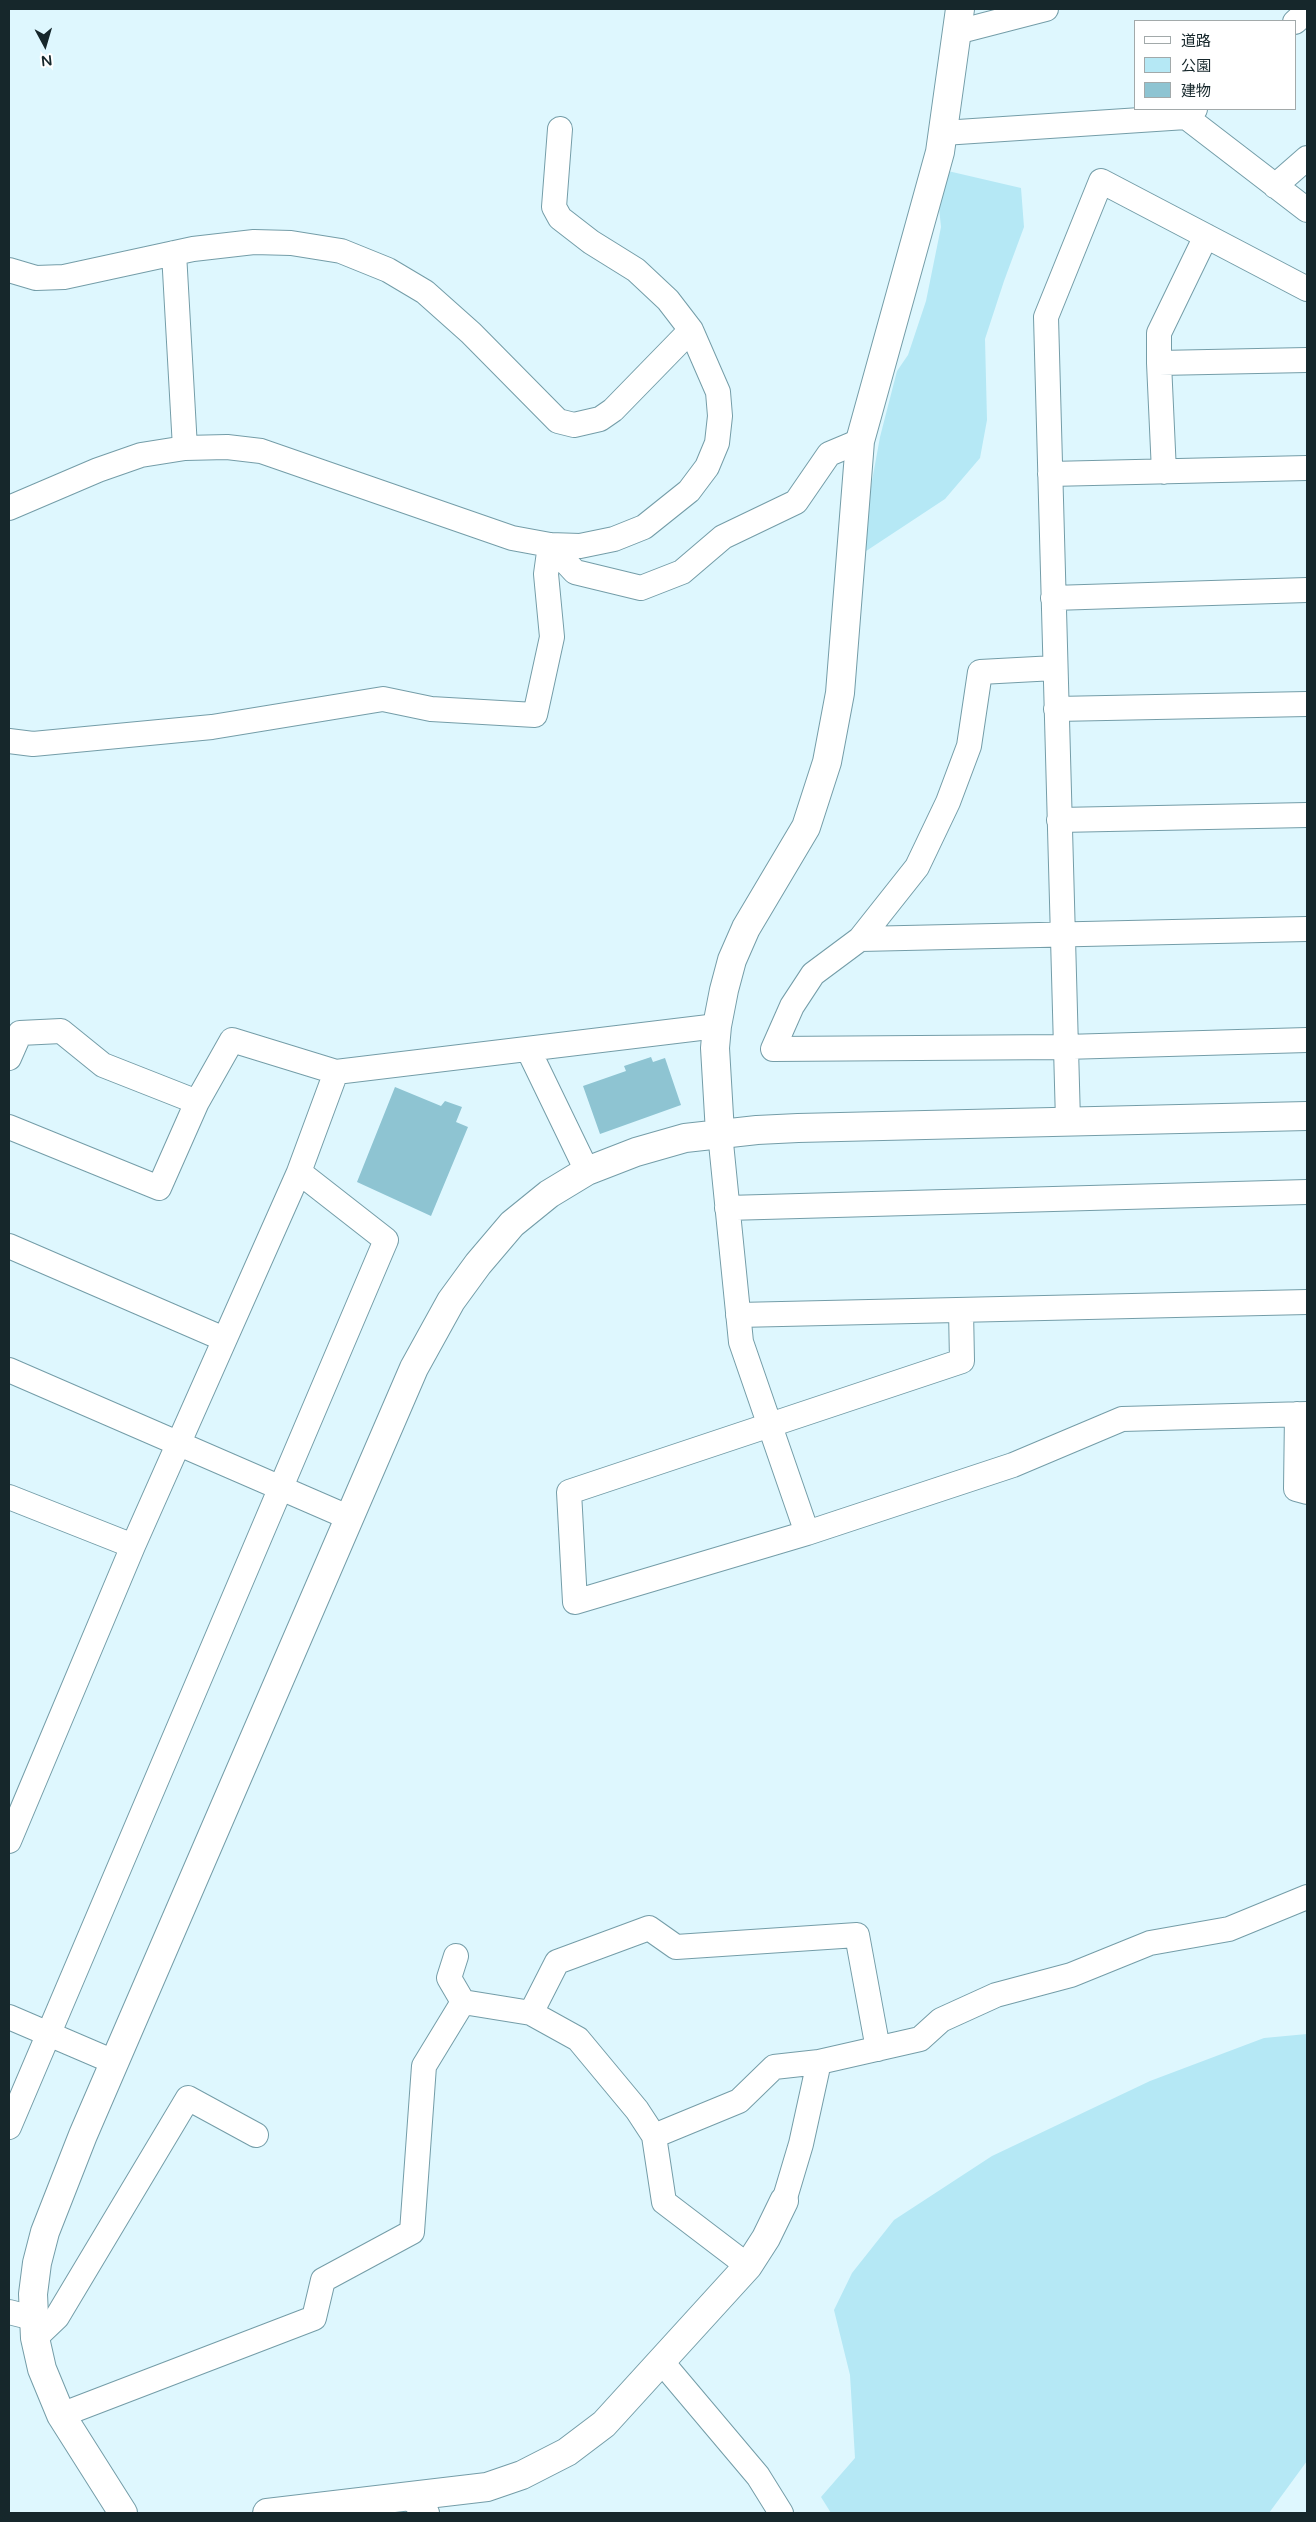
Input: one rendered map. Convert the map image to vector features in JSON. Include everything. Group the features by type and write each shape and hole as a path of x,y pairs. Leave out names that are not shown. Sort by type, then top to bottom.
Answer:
{"street":[{"path":"806,1533 741,1342 720,1133 716,1080 717,1026 732,960 746,928 806,827 827,762 840,693 860,441 940,152 959,20 1046,9"},
{"path":"1296,21 1307,11"},
{"path":"943,133 1190,113 1275,186 1307,210"},
{"path":"9,508 106,467 141,455 185,448 227,447 261,451 512,538 550,545 580,546 614,539 644,527 688,491 707,467 717,443 720,416 719,400 707,363 691,330 668,300 636,270 591,242 560,218 554,207 560,129"},
{"path":"1275,186 1307,158"},
{"path":"1068,1121 1046,317 1101,181 1307,289"},
{"path":"1164,472 1159,333 1206,236"},
{"path":"9,270 36,278 64,278 223,244 291,244 341,252 388,270 425,292 445,309 558,421 574,425 600,419 613,410 691,330"},
{"path":"174,253 185,448"},
{"path":"1160,363 1307,360"},
{"path":"550,545 575,572 641,588 682,572 723,537 796,502 829,454 860,441"},
{"path":"1050,474 1307,468"},
{"path":"9,741 33,744 212,727 383,699 431,709 535,714 552,637 546,574 550,545"},
{"path":"1053,598 1307,590"},
{"path":"1055,668 980,672 969,746 948,802 917,867 860,939 813,974 792,1006 773,1049 1065,1047 1307,1040"},
{"path":"1056,710 1307,704"},
{"path":"1059,820 1307,816"},
{"path":"860,939 1307,928"},
{"path":"9,1127 159,1188 197,1102 232,1040 336,1072 717,1026"},
{"path":"9,1058 20,1033 60,1031 103,1064 197,1102"},
{"path":"528,1049 587,1172"},
{"path":"9,1841 133,1546 298,1172 336,1072"},
{"path":"123,2513 61,2414 42,2369 26,2323 45,2232 63,2183 114,2062 414,1368 451,1301 478,1264 512,1224 549,1194 587,1172 636,1152 685,1138 720,1133 798,1128 1307,1116"},
{"path":"9,2127 386,1240 298,1172"},
{"path":"727,1208 1307,1192"},
{"path":"9,1246 224,1339"},
{"path":"738,1315 1307,1302"},
{"path":"960,1310 962,1361 770,1427 569,1492 574,1602 806,1533 1013,1465 1122,1419 1302,1414 1296,1489 1307,1492"},
{"path":"9,1370 350,1518"},
{"path":"9,1497 133,1546"},
{"path":"654,2136 739,2101 774,2067 819,2062 920,2039 941,2020 996,1995 1071,1975 1150,1943 1229,1929 1307,1897"},
{"path":"531,2013 557,1962 649,1928 676,1947 858,1935 878,2049"},
{"path":"456,1956 449,1978 463,2002"},
{"path":"463,2002 531,2013 578,2039 637,2110 654,2136 664,2202 748,2266"},
{"path":"61,2414 314,2318 323,2280 412,2232 424,2066 463,2002"},
{"path":"9,2017 114,2062"},
{"path":"267,2513 418,2505 487,2487 522,2475 567,2452 604,2424 748,2266 766,2238 784,2201 801,2144 819,2062"},
{"path":"26,2323 56,2317 188,2098 256,2135"},
{"path":"661,2361 758,2476 781,2513"}],"green space":[{"path":"935,168 1021,188 1024,227 985,339 987,420 980,458 945,499 851,561 870,492 880,437 897,371 908,355 926,301 941,227"},
{"path":"1307,2034 1307,2461 1269,2513 831,2513 821,2497 855,2458 850,2375 834,2310 852,2273 894,2220 992,2156 1150,2081 1264,2038"}],"building":[{"path":"651,1057 653,1062 665,1058 681,1105 600,1134 583,1086 626,1071 624,1066"},
{"path":"395,1087 441,1106 445,1101 462,1107 456,1122 468,1127 431,1216 357,1182"}]}
